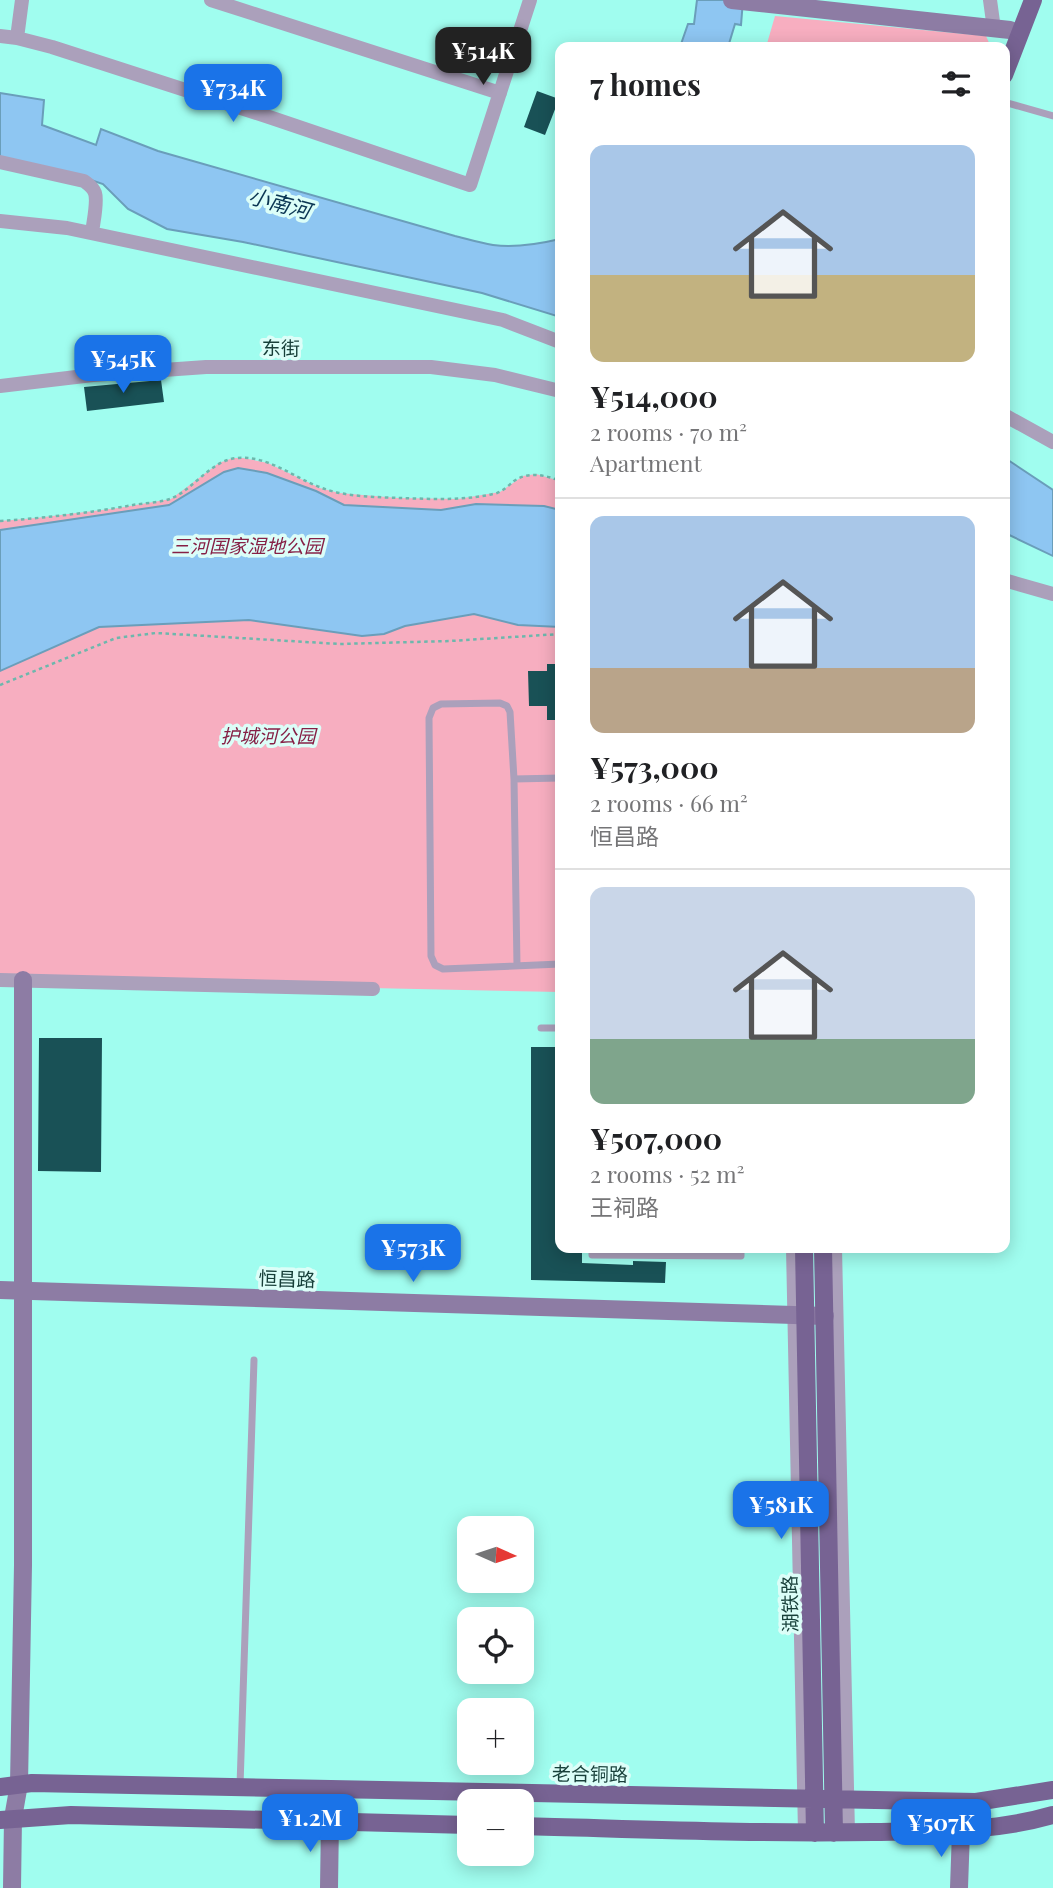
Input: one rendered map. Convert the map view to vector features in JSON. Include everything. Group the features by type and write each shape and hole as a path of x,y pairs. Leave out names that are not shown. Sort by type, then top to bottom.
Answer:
{"main road":[{"path":"1003,35 1023,0"},
{"path":"1010,59 1033,0"},
{"name":"湖铁路","path":"804,1253 800,1315 810,1833"},
{"path":"823,1253 841,1833"},
{"name":"老合铜路","path":"0,1787 19,1784 240,1787 976,1802 1053,1790"},
{"path":"6,1819 71,1815 457,1825"},
{"path":"534,1826 810,1833 961,1831 1033,1821 1053,1815"}],"street":[{"path":"17,38 22,0"},
{"path":"211,0 500,93"},
{"path":"0,36 52,47 470,185 530,0"},
{"path":"732,0 1003,35 990,0"},
{"path":"0,162 84,181 91,186 95,192 92,233"},
{"path":"0,221 67,228 503,320 555,340"},
{"name":"东街","path":"0,386 93,375 206,367 431,367 495,375 555,390"},
{"path":"1010,418 1053,442"},
{"path":"1010,582 1053,594"},
{"path":"0,980 373,989"},
{"path":"12,1888 6,1819 19,1784 23,1565 23,980"},
{"path":"794,1253 800,1315"},
{"path":"835,1253 841,1799"},
{"name":"恒昌路","path":"0,1290 825,1316"},
{"path":"329,1888 330,1821"},
{"path":"960,1888 961,1831"}],"lane":[{"path":"1010,104 1053,116"},
{"path":"517,966 514,779 510,712 507,706 502,704 441,704 433,708 429,718 431,956 435,965 443,969 517,966 555,964"},
{"path":"514,779 555,778"},
{"path":"541,1028 555,1028"},
{"path":"592,1253 741,1256 741,1253"},
{"path":"240,1787 254,1360"}],"path":[{"path":"0,521 118,508 171,499 219,463 243,457 268,463 320,488 339,493 398,498 458,499 500,492 523,476 536,474 555,480"},
{"path":"0,685 116,638 139,634 340,644 555,634"}],"green space":[{"path":"775,16 986,36 989,42 767,42"},
{"name":"护城河公园","path":"243,458 268,463 320,488 339,493 398,498 458,499 500,492 523,476 536,474 555,480 555,992 0,980 0,521 118,508 171,499 219,463"}],"water":[{"path":"697,0 743,0 741,25 735,24 730,42 682,42 688,24 694,24"},
{"name":"小南河","path":"0,93 44,100 42,125 96,145 101,129 158,151 488,244 518,246 555,240 555,315 482,293 243,242 167,229 128,209 103,184 0,157"},
{"path":"1010,461 1053,490 1053,556 1010,535"},
{"name":"三河国家湿地公园","path":"238,468 267,473 316,491 344,505 441,510 476,504 555,509 555,627 518,625 474,614 405,626 384,634 362,636 249,620 99,627 0,671 0,530 169,505 224,472"}],"building":[{"path":"537,91 555,98 555,109 545,135 524,127"},
{"path":"161,380 164,402 87,411 84,387"},
{"path":"547,664 555,664 555,720 547,720 547,706 529,706 528,671 547,671"},
{"path":"39,1038 102,1038 101,1172 38,1171"},
{"path":"531,1047 555,1047 555,1253 582,1253 582,1263 633,1265 633,1261 666,1262 665,1283 531,1280"}]}
